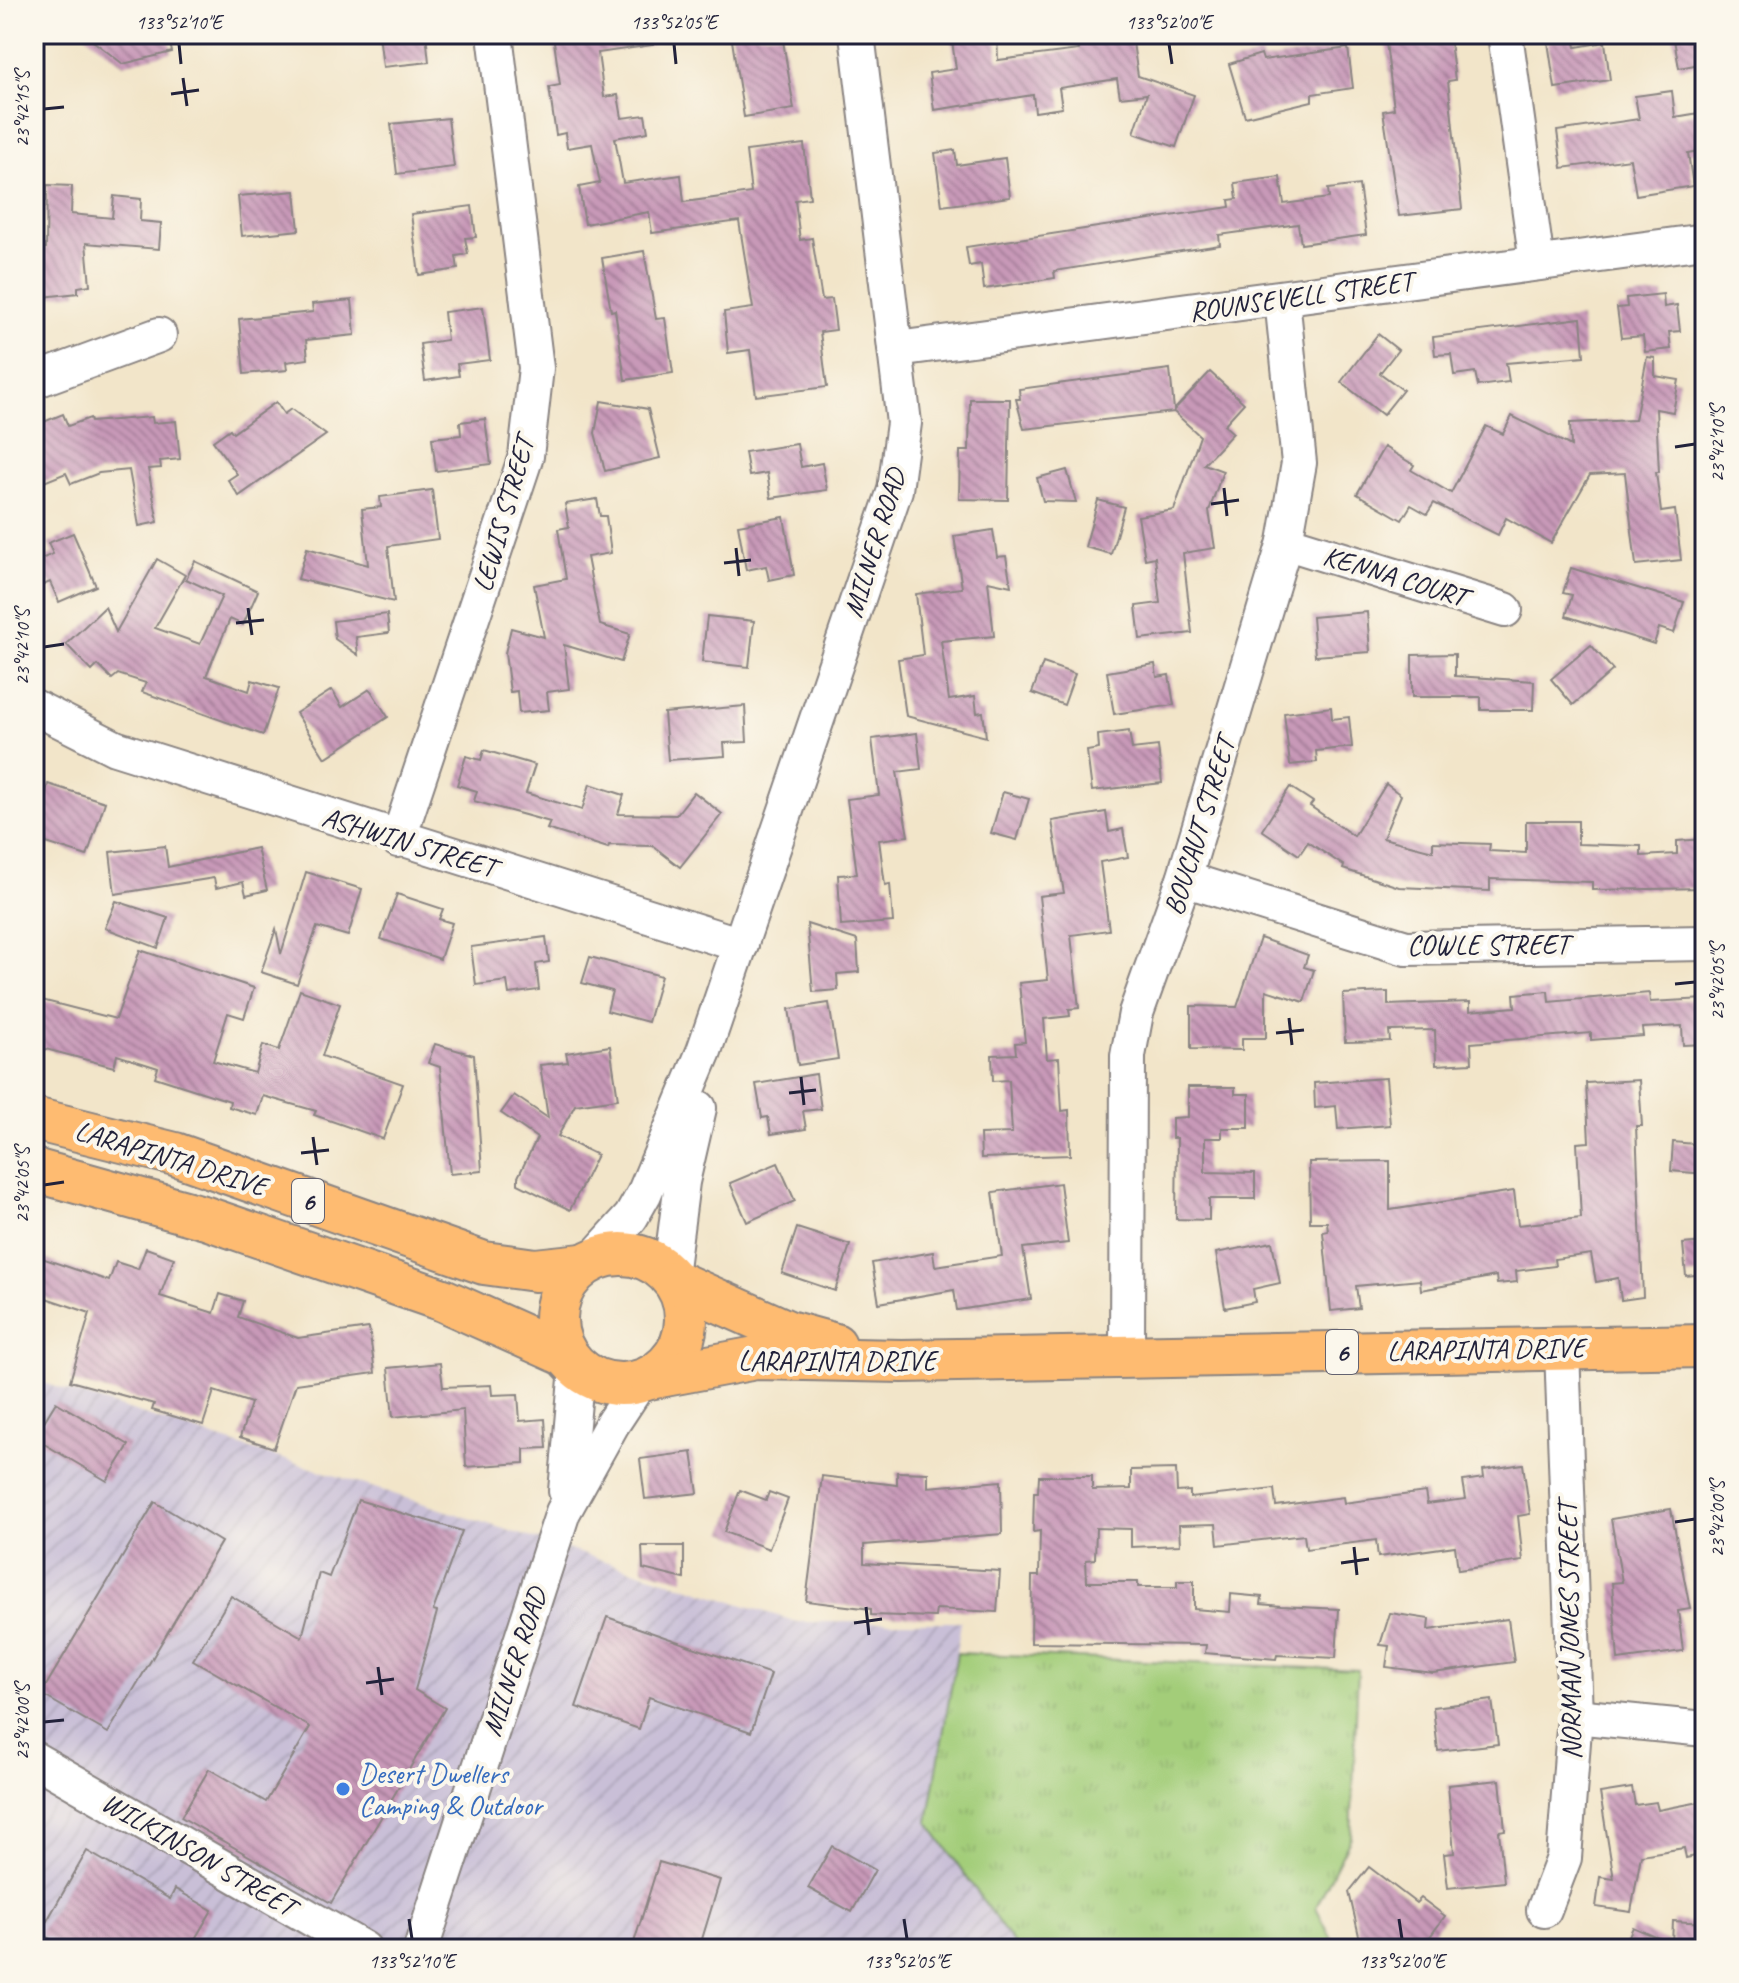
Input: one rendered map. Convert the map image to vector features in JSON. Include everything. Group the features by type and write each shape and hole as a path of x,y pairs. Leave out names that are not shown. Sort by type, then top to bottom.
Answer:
{"main road":[{"name":"LARAPINTA DRIVE","path":"34,1119 175,1154 484,1263 535,1270 587,1262"},
{"name":"LARAPINTA DRIVE","path":"34,1170 206,1218 428,1295 572,1361"},
{"name":"6","path":"587,1262 618,1254 638,1256 673,1279"},
{"path":"572,1361 558,1335 556,1315 560,1294 587,1262"},
{"name":"LARAPINTA DRIVE","path":"673,1279 788,1332 834,1345 880,1354 979,1359"},
{"path":"645,1379 666,1367 678,1352 685,1333 687,1313 673,1279"},
{"name":"LARAPINTA DRIVE","path":"645,1379 756,1358 902,1361 1705,1346"},
{"name":"6","path":"572,1361 607,1383 628,1384 645,1379"}],"street":[{"name":"LEWIS STREET","path":"398,840 526,456 536,368 495,34"},
{"name":"MILNER ROAD","path":"673,1279 687,1159 728,987 895,490 904,423 857,34"},
{"path":"1505,34 1537,263"},
{"name":"ROUNSEVELL STREET","path":"897,349 1705,241"},
{"name":"BOUCAUT STREET","path":"1127,1356 1128,1056 1136,1013 1184,879 1285,542 1299,463 1282,299"},
{"path":"34,381 159,335"},
{"name":"KENNA COURT","path":"1285,542 1505,610"},
{"name":"ASHWIN STREET","path":"34,707 80,733 115,748 398,840 741,945"},
{"name":"ASHWIN STREET","path":"34,738 80,733"},
{"name":"COWLE STREET","path":"1184,879 1406,948 1705,943"},
{"name":"MILNER ROAD","path":"587,1262 631,1217 644,1194 728,987"},
{"name":"NORMAN JONES STREET","path":"1544,1910 1564,1858 1575,1716 1562,1348"},
{"name":"MILNER ROAD","path":"563,1512 572,1361"},
{"name":"MILNER ROAD","path":"421,1949 563,1512 612,1424 645,1379"},
{"path":"1575,1716 1705,1729"},
{"name":"WILKINSON STREET","path":"34,1759 364,1949"}],"shaded area":[{"path":"34,1380 797,1622 961,1622 929,1822 1017,1949 34,1949"}],"green space":[{"path":"957,1653 1358,1670 1351,1837 1316,1907 1337,1949 1017,1949 928,1822"}],"building":[{"path":"84,34 168,34 172,52 123,64"},
{"path":"379,34 426,34 429,62 383,67"},
{"path":"553,34 652,34 653,45 598,53 604,97 618,95 622,118 645,115 648,132 615,138 623,183 681,175 684,202 751,193 746,151 804,144 810,198 795,200 800,240 812,238 822,300 832,299 836,330 820,332 827,387 756,396 750,350 728,353 724,312 753,308 739,221 652,233 649,212 585,224 579,187 600,183 592,144 567,148 565,133 556,135 549,87 560,85"},
{"path":"731,34 782,34 794,109 744,117"},
{"path":"951,34 997,34 998,60 1079,50 1077,34 1116,34 1117,38 1132,36 1138,76 1194,95 1176,147 1134,133 1147,94 1120,97 1117,79 1059,88 1062,108 1035,112 1033,95 934,110 929,73 956,69"},
{"path":"1385,34 1449,34 1455,80 1448,81 1462,209 1399,216 1383,111 1394,109"},
{"path":"1673,34 1705,34 1705,63 1679,68"},
{"path":"1574,38 1576,47 1605,42 1610,80 1555,88 1548,42"},
{"path":"1348,48 1353,88 1312,94 1312,101 1245,117 1229,64 1261,54 1263,60"},
{"path":"1672,91 1675,117 1705,112 1705,150 1688,153 1693,186 1636,195 1630,159 1562,168 1557,131 1639,119 1635,96"},
{"path":"448,118 454,167 397,174 391,124"},
{"path":"955,150 957,165 1005,158 1010,197 942,206 935,153"},
{"path":"1280,177 1284,204 1329,198 1328,189 1359,185 1366,235 1301,244 1298,224 1219,235 1220,245 1054,271 1055,278 984,289 981,264 969,266 966,247 1230,207 1229,200 1237,199 1235,183"},
{"path":"47,185 72,186 71,214 112,218 114,196 141,199 140,221 161,223 159,249 86,243 90,285 78,287 78,293 34,298 34,249 46,248"},
{"path":"295,191 299,230 242,236 238,196"},
{"path":"472,206 476,237 465,238 468,254 456,256 458,269 419,275 411,214"},
{"path":"644,251 656,319 665,318 673,373 625,380 615,310 611,311 602,258"},
{"path":"1663,294 1664,307 1677,305 1680,331 1669,332 1671,349 1645,352 1643,336 1621,338 1617,308 1627,307 1626,298"},
{"path":"352,300 355,335 306,340 308,359 286,362 287,370 244,374 239,319 313,312 312,304"},
{"path":"483,307 490,360 457,364 459,376 425,381 420,344 447,340 444,312"},
{"path":"1581,318 1584,356 1506,363 1509,382 1478,386 1475,372 1454,375 1451,354 1435,355 1433,337"},
{"path":"1378,334 1398,350 1380,373 1403,390 1383,415 1341,382"},
{"path":"1647,357 1655,358 1655,376 1679,380 1673,412 1656,409 1659,472 1656,472 1661,512 1675,510 1681,560 1636,565 1625,473 1590,475 1551,543 1506,518 1498,535 1434,503 1427,514 1411,505 1402,520 1357,494 1384,447 1414,465 1411,470 1451,493 1486,426 1503,434 1512,416 1571,446 1570,423 1635,420"},
{"path":"1170,369 1174,410 1210,372 1244,403 1224,425 1233,433 1204,464 1223,471 1209,511 1215,548 1183,553 1192,633 1140,639 1136,606 1160,603 1155,557 1145,559 1138,516 1174,510 1200,436 1174,412 1024,429 1016,399 1020,399 1019,389"},
{"path":"970,399 1010,399 1008,500 959,499 960,451 969,451"},
{"path":"601,401 648,409 660,458 605,471 595,433"},
{"path":"276,402 284,414 291,409 326,435 239,496 228,480 237,474 213,441 230,429 233,433"},
{"path":"63,414 68,426 90,418 91,422 152,417 153,423 176,421 180,459 160,461 161,468 148,469 158,522 139,526 129,470 99,473 71,484 66,473 34,486 34,426"},
{"path":"485,419 491,464 436,471 432,438 461,435 460,422"},
{"path":"797,444 801,467 822,463 827,490 771,498 767,473 749,476 745,452"},
{"path":"1067,470 1076,502 1043,501 1037,478"},
{"path":"432,490 438,539 388,546 394,602 298,579 307,548 368,565 362,509 381,507 380,497"},
{"path":"597,499 600,516 606,516 611,553 587,557 600,625 630,634 621,662 564,645 569,689 547,692 549,710 519,713 517,691 510,692 505,653 511,628 544,637 534,585 566,579 558,529 569,527 565,504"},
{"path":"1098,500 1124,507 1111,554 1085,547"},
{"path":"784,517 794,575 769,580 766,566 746,570 738,525"},
{"path":"993,530 997,557 1006,556 1011,586 988,581 994,636 941,641 949,700 975,696 977,713 983,712 986,737 906,716 898,659 923,655 916,594 962,588 954,536"},
{"path":"73,533 96,586 59,602 50,582 34,589 34,562 53,554 48,543"},
{"path":"157,559 185,575 155,628 200,644 222,596 186,579 195,561 258,591 243,625 230,619 206,676 249,691 252,680 279,688 263,735 142,692 146,683 118,674 112,679 98,665 92,671 66,644 105,607 116,632"},
{"path":"1571,568 1684,602 1674,633 1659,628 1654,644 1566,616 1572,595 1563,593"},
{"path":"1367,612 1370,652 1315,656 1312,617"},
{"path":"387,614 389,633 356,637 358,655 335,639 333,621"},
{"path":"707,616 754,621 749,667 702,662"},
{"path":"1591,645 1613,670 1573,705 1551,679"},
{"path":"1455,654 1455,676 1534,681 1533,710 1481,710 1481,697 1412,697 1412,655"},
{"path":"1043,663 1075,674 1064,705 1032,693"},
{"path":"1155,664 1157,677 1169,675 1174,705 1114,714 1107,672"},
{"path":"370,689 388,717 325,758 296,713 332,690 342,707"},
{"path":"745,706 747,742 724,743 725,756 668,760 664,713"},
{"path":"1331,707 1332,719 1349,717 1352,747 1316,751 1317,762 1290,765 1284,713"},
{"path":"1129,731 1132,749 1158,746 1162,783 1092,791 1087,751 1099,749 1098,735"},
{"path":"917,733 921,769 897,772 908,836 879,840 885,885 890,884 893,922 841,926 838,875 857,874 847,799 879,795 872,739"},
{"path":"484,750 535,765 526,793 582,810 590,784 624,795 618,814 676,815 694,792 722,814 680,867 653,846 609,845 608,848 547,829 550,822 474,801 477,791 457,785 466,756 481,760"},
{"path":"48,784 105,802 87,856 34,839"},
{"path":"1386,784 1401,795 1383,838 1433,851 1433,842 1490,844 1489,851 1526,853 1526,821 1578,821 1578,844 1641,846 1641,856 1677,854 1677,841 1705,839 1705,888 1592,890 1592,882 1490,879 1490,891 1399,887 1343,869 1344,866 1308,842 1299,855 1262,830 1290,787 1313,802 1310,806 1354,836"},
{"path":"1003,792 1029,799 1017,840 991,833"},
{"path":"1106,812 1109,832 1123,829 1128,857 1100,862 1109,930 1071,935 1079,1008 1069,1009 1070,1016 1044,1019 1047,1059 1059,1058 1062,1111 1069,1110 1070,1155 981,1158 980,1134 1012,1133 1009,1080 993,1081 992,1055 1016,1054 1015,1043 1025,1042 1019,983 1048,980 1039,896 1064,893 1052,821"},
{"path":"165,846 168,867 257,848 267,890 246,895 243,882 216,888 214,878 115,894 110,852"},
{"path":"306,872 362,889 348,936 317,927 297,984 261,972 276,929 281,954"},
{"path":"397,894 443,909 439,919 452,923 440,959 381,939"},
{"path":"116,901 168,918 158,948 105,928"},
{"path":"807,924 857,940 859,972 837,974 838,990 813,992"},
{"path":"546,937 549,962 536,964 539,990 509,994 507,981 476,985 471,947"},
{"path":"1260,938 1308,955 1304,967 1314,970 1304,1002 1266,990 1266,1038 1242,1038 1242,1050 1191,1049 1191,1006 1237,1007"},
{"path":"140,950 254,988 244,1018 228,1013 213,1061 255,1073 263,1045 279,1050 300,990 340,1004 322,1056 403,1084 383,1139 314,1115 316,1111 263,1096 257,1115 229,1107 230,1101 155,1077 158,1068 117,1055 114,1067 34,1046 34,998 116,1019"},
{"path":"590,957 661,976 648,1022 607,1011 612,991 582,983"},
{"path":"1548,991 1549,1002 1649,993 1650,1002 1705,999 1705,1044 1683,1045 1682,1026 1642,1028 1643,1036 1591,1040 1591,1033 1471,1043 1472,1063 1436,1065 1435,1030 1389,1031 1390,1041 1345,1042 1343,994 1388,992 1388,1005 1470,1002 1470,1011 1515,1007 1514,994"},
{"path":"829,1003 838,1059 798,1065 789,1009"},
{"path":"435,1044 474,1055 482,1171 450,1174 440,1067 428,1063"},
{"path":"610,1046 618,1099 575,1105 558,1136 597,1155 570,1210 518,1184 518,1177 537,1138 501,1113 514,1095 548,1118 540,1065 568,1062 566,1053"},
{"path":"816,1074 821,1109 803,1111 806,1129 771,1134 768,1117 762,1118 756,1084"},
{"path":"1386,1078 1390,1125 1338,1129 1336,1106 1315,1108 1314,1083"},
{"path":"1639,1080 1642,1126 1636,1126 1643,1297 1621,1300 1618,1278 1596,1282 1591,1254 1554,1259 1555,1266 1516,1271 1517,1282 1497,1284 1496,1276 1421,1290 1420,1280 1356,1286 1359,1308 1331,1311 1323,1232 1328,1231 1327,1222 1310,1222 1309,1162 1390,1161 1390,1210 1514,1191 1518,1225 1581,1218 1577,1143 1589,1142 1586,1083"},
{"path":"1188,1087 1235,1087 1235,1094 1249,1094 1249,1128 1222,1128 1222,1138 1205,1138 1205,1172 1255,1173 1255,1199 1209,1199 1209,1220 1176,1219 1177,1138 1172,1138 1172,1118 1188,1117"},
{"path":"1673,1142 1705,1145 1705,1174 1671,1171"},
{"path":"778,1163 795,1201 747,1222 730,1183"},
{"path":"1060,1183 1068,1243 1023,1248 1031,1299 957,1310 954,1290 879,1303 872,1263 933,1252 935,1266 1002,1256 993,1192"},
{"path":"797,1228 850,1245 835,1291 782,1273"},
{"path":"1272,1242 1280,1283 1253,1289 1255,1302 1225,1308 1216,1253"},
{"path":"1705,1242 1705,1274 1686,1276 1683,1244"},
{"path":"146,1248 174,1258 160,1296 214,1313 220,1294 243,1301 238,1317 298,1338 369,1328 375,1373 296,1384 274,1448 240,1437 251,1403 214,1391 203,1425 152,1410 154,1404 70,1381 90,1313 34,1294 34,1273 39,1257 109,1281 116,1262 138,1269"},
{"path":"440,1363 443,1387 491,1385 492,1395 518,1394 520,1421 545,1419 547,1448 524,1449 524,1463 466,1467 463,1410 393,1417 388,1368"},
{"path":"56,1402 129,1445 107,1481 34,1438"},
{"path":"692,1452 698,1493 645,1499 640,1459"},
{"path":"1523,1464 1530,1514 1518,1516 1523,1561 1458,1570 1455,1546 1378,1557 1376,1540 1306,1549 1304,1535 1218,1545 1216,1524 1179,1525 1180,1545 1131,1547 1131,1529 1096,1528 1095,1559 1086,1560 1087,1582 1138,1582 1138,1587 1177,1587 1177,1581 1194,1581 1194,1609 1230,1612 1231,1594 1262,1597 1261,1604 1339,1609 1336,1658 1277,1655 1276,1659 1205,1653 1206,1645 1031,1643 1032,1576 1039,1576 1040,1531 1033,1532 1034,1492 1038,1492 1039,1476 1092,1476 1092,1490 1131,1489 1131,1470 1176,1469 1177,1492 1190,1491 1190,1498 1274,1489 1276,1506 1343,1497 1344,1503 1425,1492 1427,1504 1466,1499 1463,1481 1484,1478 1483,1470"},
{"path":"897,1472 928,1473 928,1487 1001,1481 1002,1534 864,1545 864,1563 1000,1571 997,1612 936,1609 935,1617 871,1615 871,1609 806,1601 822,1476 897,1485"},
{"path":"740,1490 766,1500 769,1492 788,1499 769,1549 724,1532"},
{"path":"358,1500 462,1531 433,1611 437,1612 415,1690 445,1708 331,1903 181,1817 209,1769 266,1802 310,1727 193,1660 231,1596 302,1637 319,1573 329,1577"},
{"path":"155,1502 221,1542 108,1733 41,1694"},
{"path":"1671,1509 1690,1609 1678,1611 1683,1651 1618,1660 1612,1583 1622,1582 1611,1519"},
{"path":"642,1546 684,1546 684,1579 643,1569"},
{"path":"1390,1613 1429,1619 1428,1630 1508,1619 1514,1662 1433,1673 1386,1667 1389,1646 1380,1645"},
{"path":"607,1617 771,1674 751,1732 649,1697 639,1729 576,1707"},
{"path":"1492,1700 1498,1744 1438,1751 1433,1707"},
{"path":"1500,1780 1505,1830 1499,1831 1504,1882 1448,1888 1444,1854 1454,1853 1448,1785"},
{"path":"1632,1788 1635,1805 1656,1802 1658,1810 1705,1801 1705,1854 1686,1858 1684,1848 1641,1855 1631,1912 1596,1907 1600,1877 1614,1879 1600,1793"},
{"path":"832,1846 875,1870 852,1912 808,1888"},
{"path":"87,1851 170,1899 175,1889 212,1910 189,1949 67,1949 40,1933"},
{"path":"659,1862 720,1880 699,1949 632,1949"},
{"path":"1369,1867 1416,1903 1421,1898 1445,1916 1429,1938 1379,1949 1362,1949 1349,1892"},
{"path":"1673,1921 1705,1923 1705,1949 1623,1949 1633,1927 1672,1944"}],"place":[{"name":"Desert Dwellers Camping & Outdoor","path":"343,1789"}]}
